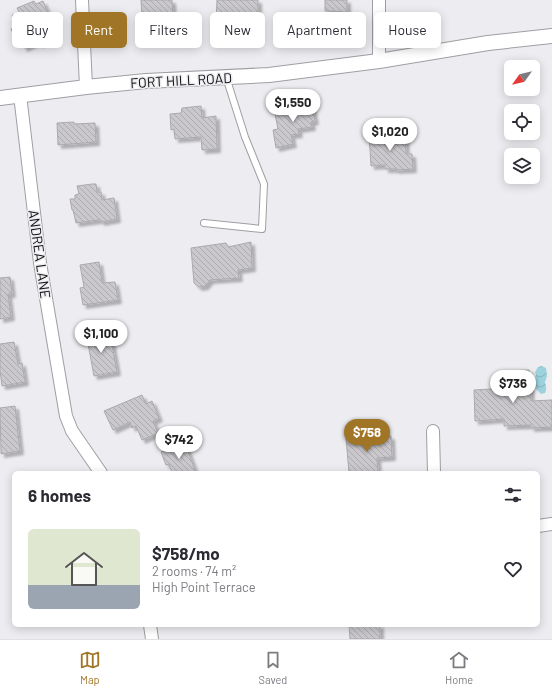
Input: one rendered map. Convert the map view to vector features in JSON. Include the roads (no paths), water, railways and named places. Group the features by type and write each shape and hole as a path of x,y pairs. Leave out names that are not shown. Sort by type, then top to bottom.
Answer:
{"street":[{"path":"82,0 86,87"},
{"path":"378,0 378,61"},
{"name":"FORT HILL ROAD","path":"0,98 146,81 269,75 378,61 488,43 552,36"},
{"name":"ANDREA LANE","path":"20,95 40,263 66,416 72,431 100,471"},
{"path":"433,431 434,471"},
{"path":"540,526 552,524"},
{"path":"150,627 152,639"}],"lane":[{"path":"204,222 262,229 264,184 245,137 226,77"}],"water":[{"path":"542,366 546,368 547,376 545,382 546,392 541,394 533,385 536,375 535,372 538,367"}]}
